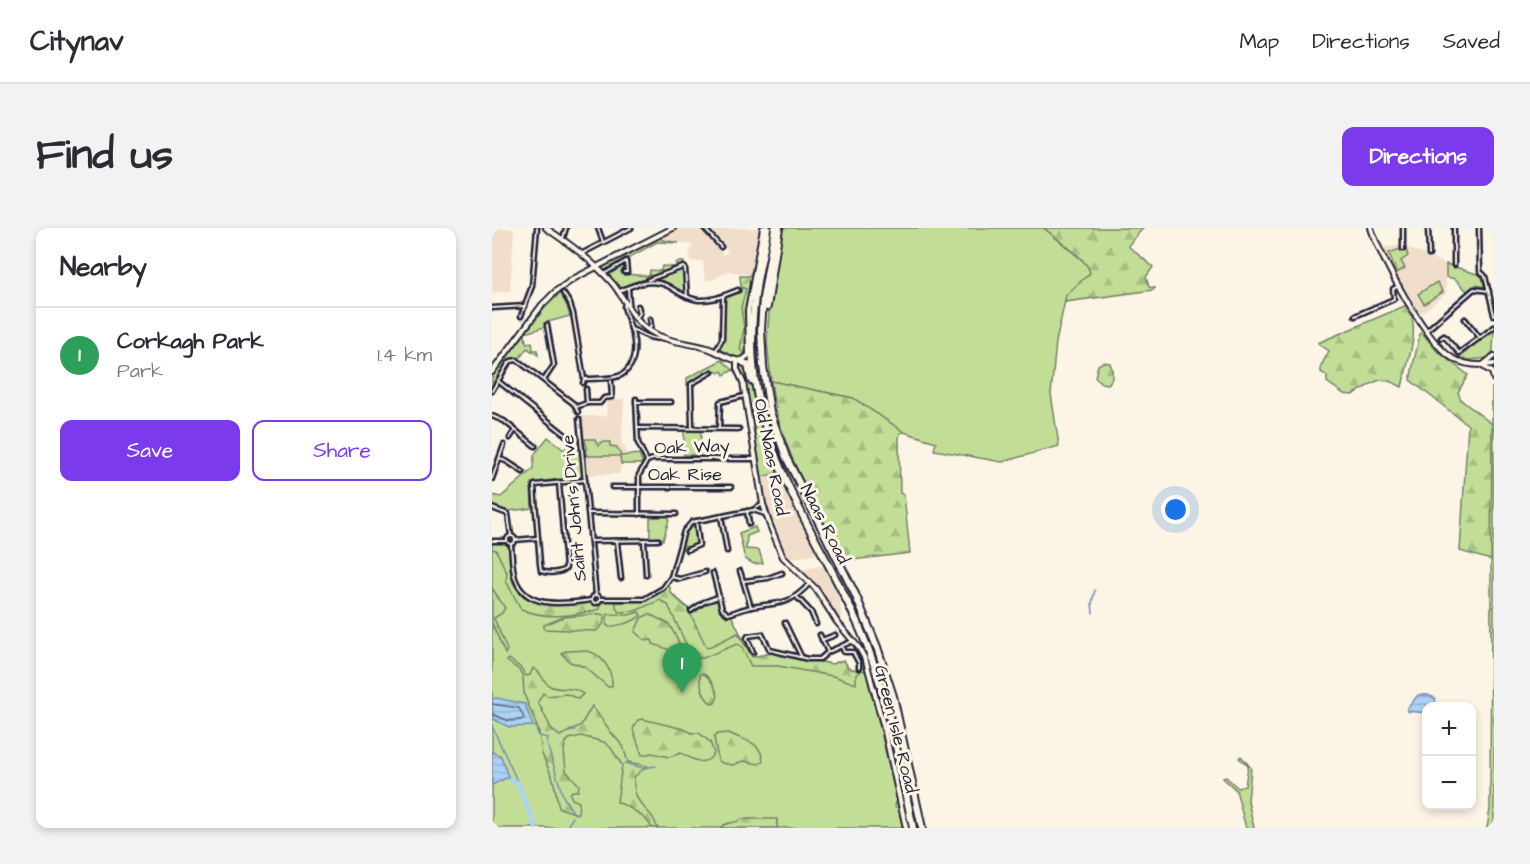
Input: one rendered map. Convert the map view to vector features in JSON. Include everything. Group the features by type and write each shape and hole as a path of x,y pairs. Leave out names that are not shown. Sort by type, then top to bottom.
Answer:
{"highway":[{"name":"Naas Road","path":"765,228 754,302 752,342 753,369 761,415 776,460 846,598 871,657 889,714 913,828"},
{"name":"Naas Road","path":"777,228 767,304 763,366 770,412 786,457 855,594 877,647 893,696 922,828"},
{"path":"753,369 750,324 755,273"},
{"path":"739,361 748,364 761,415"}],"street":[{"path":"521,316 532,286 537,228"},
{"path":"546,228 583,253 604,274 627,303 636,319 649,331 664,338 705,348 730,360 739,361 749,355 748,312 765,228"},
{"path":"562,238 566,228"},
{"path":"598,228 603,242"},
{"path":"583,253 631,228"},
{"path":"647,241 667,228"},
{"path":"492,372 549,297 567,283 673,228"},
{"path":"704,228 721,247"},
{"path":"1371,228 1378,249 1439,348 1463,363 1491,370 1494,379"},
{"path":"1403,228 1403,249"},
{"path":"1428,228 1429,255"},
{"path":"1454,228 1454,265"},
{"path":"1479,228 1480,271 1486,279 1494,315"},
{"path":"586,273 589,259"},
{"path":"604,274 626,261 627,272 624,272"},
{"path":"618,292 683,267 685,268 687,297"},
{"path":"647,282 661,283 687,297 708,300 723,297 738,290"},
{"path":"1355,316 1394,298 1394,288 1399,286"},
{"path":"584,379 623,374 631,362 634,351 631,329 624,307 627,303 627,288"},
{"path":"1427,330 1474,289 1489,291"},
{"path":"562,293 573,313 583,383"},
{"path":"716,352 722,339 723,297"},
{"path":"492,309 525,306"},
{"path":"636,319 640,313 638,306"},
{"path":"649,331 650,319"},
{"path":"1465,319 1480,338"},
{"path":"544,380 554,365 547,325"},
{"path":"1441,338 1444,336 1459,353 1494,327"},
{"path":"631,329 645,336 661,340 664,338"},
{"path":"1481,366 1494,356"},
{"path":"492,391 507,364 514,359 576,407 587,402 600,403 604,398 612,397 611,381"},
{"name":"Old Naas Road","path":"739,361 737,369 742,379 765,514 783,558"},
{"path":"1481,366 1494,364"},
{"path":"692,429 691,384 712,372"},
{"path":"498,381 567,436 575,437"},
{"path":"586,389 587,402"},
{"path":"719,428 720,402 745,396"},
{"path":"647,461 639,446 636,400 671,402"},
{"name":"Saint John's Drive","path":"576,407 578,412"},
{"path":"492,416 504,421 535,446"},
{"name":"Saint John's Drive","path":"579,419 596,596"},
{"path":"638,428 739,429"},
{"path":"510,438 515,430"},
{"path":"492,479 504,445"},
{"path":"499,459 523,472"},
{"name":"Oak Way","path":"639,514 641,470 647,461 653,459 756,459"},
{"path":"559,483 565,570 545,573 542,571 534,486 559,483 585,480"},
{"name":"Oak Rise","path":"612,487 731,487"},
{"path":"592,600 596,596 600,599 644,599 663,588 670,578 684,531 696,521 753,510 763,504"},
{"path":"492,508 508,514 511,536 515,540 538,538"},
{"path":"753,510 765,514"},
{"path":"747,511 749,524"},
{"path":"589,513 676,514"},
{"path":"721,516 727,551"},
{"path":"687,550 699,545 696,521"},
{"path":"507,541 511,536"},
{"path":"515,540 512,545 515,578 528,595 551,603 592,600 596,603 600,599"},
{"path":"644,540 646,575"},
{"path":"591,541 658,540"},
{"path":"492,541 507,541 512,545"},
{"path":"617,541 621,578"},
{"name":"Green Isle Road","path":"783,558 820,595 837,622 862,652 885,732 906,828"},
{"path":"740,571 751,607"},
{"path":"670,578 680,579 705,572"},
{"path":"713,573 718,597 726,613 730,614 798,597 810,584"},
{"path":"744,581 768,578 782,573"},
{"path":"691,611 704,602 718,597"},
{"path":"798,597 811,612 816,624"},
{"path":"785,623 801,656"},
{"path":"753,652 747,638 758,633 762,634 770,650 820,659 828,652 853,641"},
{"path":"822,640 835,634"},
{"path":"820,635 828,652"},
{"path":"842,647 844,652 853,652 859,668"}],"shaded area":[{"path":"492,228 514,230 510,291 492,293"},
{"path":"678,228 701,230 724,255 728,250 707,228 761,228 755,261 749,275 729,271 712,280 705,280 703,261 692,262 689,258 692,245 663,240 661,236"},
{"path":"1401,245 1446,264 1446,294 1420,314 1381,248"},
{"path":"606,399 624,399 622,443 629,455 621,456 620,474 588,475 582,416 607,416"},
{"path":"778,473 820,554 786,559 781,551 769,518 761,477"},
{"path":"825,565 839,597 842,617 837,619 823,594 798,570"}],"green space":[{"path":"781,228 1044,228 1088,265 1090,273 1066,296 1056,342 1051,394 1059,446 1002,462 934,450 936,442 904,432 853,398 771,381 767,341"},
{"path":"1044,228 1143,228 1128,246 1153,267 1146,277 1149,287 1155,288 1065,302 1066,295 1090,273 1078,256"},
{"path":"661,236 663,240 679,243 657,242 605,271 601,267"},
{"path":"1406,249 1408,256 1401,261 1405,268 1397,273 1389,253"},
{"path":"677,262 684,262 684,266 620,288 607,274 624,264 626,265 625,274 649,276 650,270 661,271 662,266 675,267"},
{"path":"1446,264 1480,275 1484,279 1485,287 1476,285 1467,291 1455,279 1446,277"},
{"path":"754,266 748,311 748,354 746,357 737,359 719,350 723,341 725,298 734,292 735,294 741,292 740,289 744,287"},
{"path":"681,268 686,296 661,282 650,280"},
{"path":"740,276 753,276 747,351 743,353 740,349 744,328 741,307 746,289 741,287"},
{"path":"1437,282 1443,292 1424,304 1418,294"},
{"path":"560,293 570,316 544,323 545,327 525,333"},
{"path":"1407,305 1411,314 1413,334 1402,387 1381,380 1352,395 1344,394 1327,382 1327,376 1321,372 1321,366 1329,351 1318,343"},
{"path":"1494,328 1493,351 1488,358 1470,360 1459,358"},
{"path":"525,333 526,343 532,342 533,350 537,350 538,355 527,348 519,359 510,359 492,387 492,376"},
{"path":"1420,333 1436,350 1468,375 1458,392 1461,400 1492,424 1491,560 1460,551 1468,425 1410,380"},
{"path":"722,360 733,370 724,375 722,371 719,373 711,369 687,385 687,378"},
{"path":"737,362 748,368 757,415 778,473 761,477 743,379"},
{"path":"1103,362 1110,363 1112,368 1112,377 1108,384 1101,383 1095,377 1098,365"},
{"path":"771,381 853,398 904,432 900,433 899,438 900,493 904,495 910,553 844,561 790,452 781,429"},
{"path":"1492,387 1494,400 1494,828 1487,828 1490,809"},
{"path":"684,430 701,430 700,455 684,455"},
{"path":"548,437 564,450 571,441 578,442 583,476 531,483 532,508 509,511 492,506 492,495 501,497 533,469 534,455"},
{"path":"585,439 594,439 599,446 601,442 610,442 610,446 617,447 621,456 639,454 641,464 621,464 620,456 588,456"},
{"path":"670,516 663,540 660,537 650,538 650,517"},
{"path":"691,526 695,527 698,545 689,548 685,546 681,550 684,537"},
{"path":"755,527 757,532 747,536 746,549 759,550 763,563 754,564 745,559 739,533"},
{"path":"492,543 505,543 509,546 512,579 517,590 534,602 569,604 590,601 597,604 603,601 645,601 669,585 671,593 692,611 704,603 718,601 724,614 731,615 752,657 772,653 832,664 844,660 848,668 860,671 860,658 862,659 864,665 862,670 867,672 897,800 895,806 898,808 903,828 492,828"},
{"path":"492,543 505,543 509,546 512,579 517,590 525,597 545,604 590,601 600,605 600,609 580,614 550,616 521,609 506,581 507,573 496,550 492,549"},
{"path":"669,585 671,593 688,609 707,648 738,633 752,657 772,653 832,664 844,660 848,668 861,671 856,676 856,684 833,676 778,666 751,666 741,646 737,644 703,658 693,659 668,605 660,600 635,611 619,612 616,608 616,602 645,601"},
{"path":"492,588 505,608 494,618 507,650 505,654 492,623"},
{"path":"639,612 641,615 630,622 609,627 606,624 608,614 629,615"},
{"path":"649,614 669,624 688,659 686,662 675,658 670,650 653,644 652,640 646,641 635,632 641,618"},
{"path":"605,615 605,618 602,626 596,631 544,629 544,625 564,617"},
{"path":"586,651 597,655 611,674 612,686 608,687 585,667 570,662 561,653"},
{"path":"509,659 521,668 526,676 530,675 533,668 550,686 574,689 583,694 578,699 567,694 547,696 543,693 538,702 552,730 560,736 581,725 592,706 623,746 628,762 647,766 634,777 634,788 639,802 655,821 657,828 652,828 642,816 617,802 622,765 611,748 604,742 581,736 569,739 564,751 566,771 579,785 578,791 572,791 570,794 572,799 579,802 578,814 559,808 553,779 542,754 539,732 524,694 523,676 507,661"},
{"path":"702,673 716,689 718,696 715,703 712,704 706,698 701,683"},
{"path":"642,719 699,733 710,742 714,753 711,758 703,761 681,753 669,757 652,753 642,755 633,729 638,720"},
{"path":"729,733 755,745 762,754 763,761 759,764 743,761 733,765 718,760 714,737 717,734"},
{"path":"1241,756 1251,768 1248,801 1254,828 1246,828 1236,790 1223,778 1226,777 1238,788 1245,786 1248,766 1239,758"},
{"path":"742,819 777,819 777,828 720,828 725,824"}],"water":[{"path":"1418,695 1435,698 1436,702 1422,702 1422,713 1407,711"},
{"path":"492,699 525,704 533,726 509,727 493,719"},
{"path":"492,752 501,756 508,776 513,781 506,778 492,785"}],"waterway":[{"path":"1093,613 1092,603 1095,590"},
{"path":"492,726 518,783"},
{"path":"535,726 539,736 548,738 547,744 563,796 574,814"},
{"path":"569,732 575,730"},
{"path":"625,763 643,768 656,766"},
{"path":"510,779 518,783 536,828"},
{"path":"566,828 573,817"}],"place":[{"name":"Corkagh Park","path":"682,693"}]}
